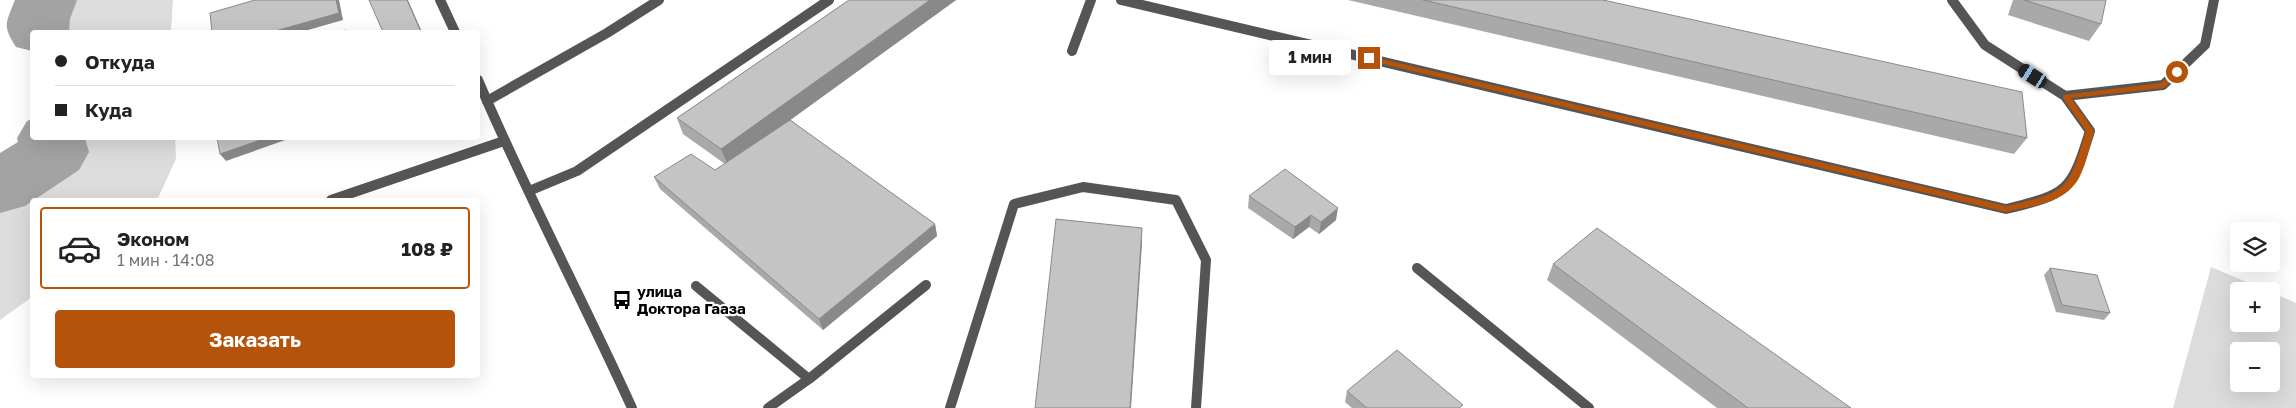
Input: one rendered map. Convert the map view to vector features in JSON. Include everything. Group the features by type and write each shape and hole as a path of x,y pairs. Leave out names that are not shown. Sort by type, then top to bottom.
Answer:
{"street":[{"path":"440,0 454,30"},
{"path":"487,101 607,33 659,0"},
{"path":"529,191 577,171 829,0"},
{"path":"1072,51 1091,0"},
{"path":"1121,0 2006,209 2046,200 2068,187 2077,175 2090,131 2065,96 1984,44 1952,0"},
{"path":"2065,96 2164,85 2204,44 2214,0"},
{"path":"480,85 504,140 590,315 632,408"},
{"path":"337,198 504,140"},
{"path":"950,408 1014,204 1083,187 1176,200 1206,260 1196,408"},
{"path":"1417,268 1588,408"},
{"path":"696,286 809,379"},
{"path":"768,408 809,379 926,286"}],"shaded area":[{"path":"66,0 173,0 171,30 68,30"},
{"path":"79,140 175,140 176,159 158,198 30,198 30,298 0,320 0,205"},
{"path":"2211,267 2247,282 2230,282 2230,332 2280,332 2280,296 2296,303 2296,408 2173,408"}],"building":[{"path":"255,0 336,0 339,13 279,30 212,30 210,13"},
{"path":"369,0 407,0 420,30 382,30"},
{"path":"849,0 930,0 721,149 677,118"},
{"path":"1423,0 1603,0 2022,92 2027,138"},
{"path":"2024,0 2106,0 2101,24"},
{"path":"790,120 935,224 819,319 654,177 691,154 715,170"},
{"path":"217,140 260,140 220,154"},
{"path":"1285,169 1338,208 1321,222 1311,215 1295,227 1249,196"},
{"path":"1056,219 1142,228 1130,408 1035,408"},
{"path":"1597,228 1851,408 1748,408 1553,264"},
{"path":"2050,268 2097,275 2110,313 2062,305"},
{"path":"1397,350 1463,405 1459,408 1367,408 1347,391"}],"waterway":[{"path":"38,30 39,19 46,0"},
{"path":"0,187 55,152 52,140"}],"place":[{"name":"улица Доктора Гааза","path":"622,300"}],"route":[{"path":"1369,58 2006,209 2046,200 2068,187 2077,175 2090,131 2065,96 2164,85 2177,72"}]}
